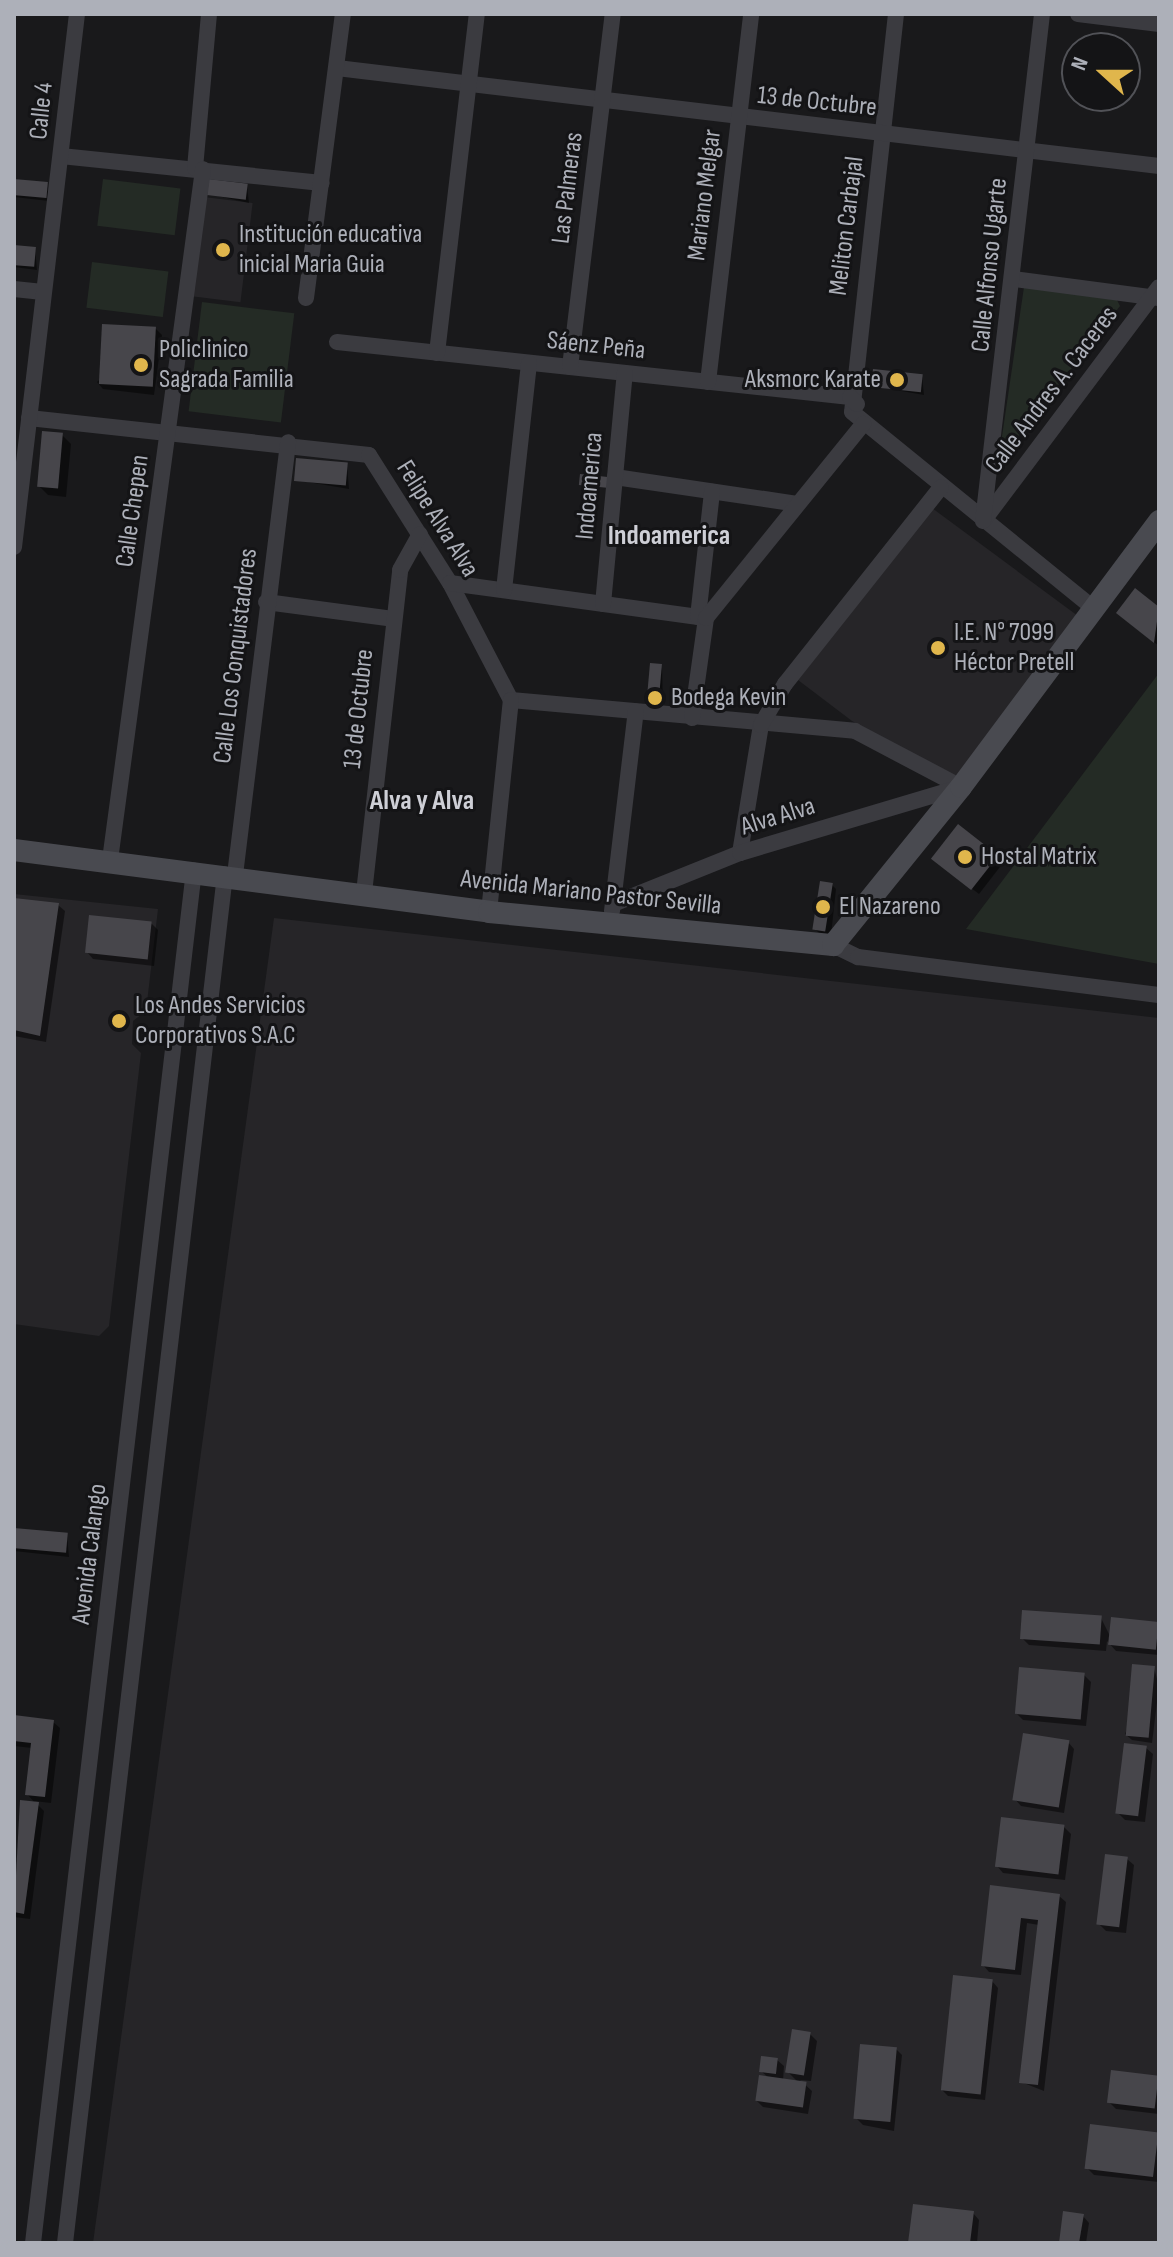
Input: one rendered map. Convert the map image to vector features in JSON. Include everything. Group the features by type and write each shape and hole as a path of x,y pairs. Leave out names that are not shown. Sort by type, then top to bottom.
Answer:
{"street":[{"name":"Calle 4","path":"14,547 77,14"},
{"name":"Calle Chepen","path":"110,860 169,431 199,168 209,14"},
{"path":"306,298 343,14"},
{"path":"437,353 477,14"},
{"name":"Las Palmeras","path":"570,367 613,14"},
{"name":"Mariano Melgar","path":"708,382 751,14"},
{"name":"Meliton Carbajal","path":"850,397 896,14"},
{"name":"Calle Alfonso Ugarte","path":"983,521 1014,279 1042,14"},
{"path":"1078,14 1159,24"},
{"name":"13 de Octubre","path":"337,68 1159,166"},
{"path":"61,156 322,183"},
{"path":"1014,279 1157,293"},
{"path":"14,289 43,292"},
{"name":"Calle Andres A. Caceres","path":"983,521 1157,293"},
{"name":"Sáenz Peña","path":"337,342 850,397"},
{"path":"504,590 529,363"},
{"name":"Indoamerica","path":"603,604 625,373"},
{"path":"850,397 852,412 863,424 1094,609"},
{"path":"850,397 901,455"},
{"name":"Felipe Alva Alva","path":"29,418 288,442 369,455 450,583 511,700"},
{"path":"702,618 863,424"},
{"name":"Calle Los Conquistadores","path":"230,874 288,442"},
{"path":"615,477 797,504"},
{"path":"740,853 761,725 785,684 941,487"},
{"path":"692,718 712,492"},
{"path":"833,945 961,787 1159,521"},
{"name":"13 de Octubre","path":"364,893 400,570 420,534"},
{"path":"450,583 702,618"},
{"path":"266,602 393,619"},
{"path":"489,912 511,700 761,725 855,731 961,787"},
{"path":"612,914 636,711"},
{"name":"Alva Alva","path":"612,914 740,853 961,787"},
{"name":"Avenida Mariano Pastor Sevilla","path":"14,850 230,874 489,912 612,914 833,945 858,957 1159,995"},
{"name":"Avenida Calango","path":"33,2243 194,870"},
{"name":"Avenida Calango","path":"65,2243 230,874"}],"shaded area":[{"path":"103,179 180,189 175,235 97,226"},
{"name":"Institución educativa inicial Maria Guia","path":"204,197 253,203 240,302 192,296"},
{"path":"92,262 168,271 163,317 86,308"},
{"path":"1024,287 1117,300 1120,306 1005,454 1000,450"},
{"path":"202,302 294,313 281,423 189,411"},
{"name":"I.E. N° 7099 Héctor Pretell","path":"932,508 1078,616 958,777 852,721 798,680"},
{"path":"1159,673 1159,964 966,929"},
{"path":"14,894 158,909 146,1011 133,1021 132,1044 141,1053 109,1326 99,1336 14,1324"},
{"path":"274,918 1159,1018 1159,2243 93,2243"}],"building":[{"path":"14,179 48,182 46,198 14,195"},
{"path":"209,179 248,184 246,200 207,195"},
{"path":"14,245 36,247 34,267 14,265"},
{"path":"102,324 156,327 153,387 99,384"},
{"name":"Aksmorc Karate","path":"873,369 923,374 921,392 871,387"},
{"path":"42,431 63,433 58,489 37,487"},
{"path":"296,458 348,463 346,485 294,481"},
{"path":"580,474 608,477 607,488 579,485"},
{"path":"1135,588 1159,607 1154,643 1116,613"},
{"path":"650,663 662,664 658,706 646,705"},
{"name":"Hostal Matrix","path":"958,824 998,855 971,890 931,859"},
{"name":"El Nazareno","path":"820,881 833,883 825,931 812,929"},
{"path":"14,898 59,903 40,1036 14,1030"},
{"path":"89,915 152,922 148,959 85,953"},
{"path":"14,1528 68,1533 66,1553 14,1548"},
{"path":"1022,1610 1102,1616 1100,1645 1020,1639"},
{"path":"1111,1617 1159,1622 1156,1650 1108,1645"},
{"path":"1132,1664 1155,1666 1149,1738 1126,1736"},
{"path":"1019,1667 1085,1673 1081,1720 1015,1714"},
{"path":"14,1715 54,1720 45,1797 25,1795 31,1743 14,1741"},
{"path":"1023,1733 1069,1740 1059,1808 1012,1800"},
{"path":"1124,1743 1147,1746 1138,1816 1115,1813"},
{"path":"20,1800 39,1802 24,1914 14,1912"},
{"path":"1001,1817 1065,1825 1058,1874 995,1867"},
{"path":"1105,1854 1128,1857 1119,1927 1096,1924"},
{"path":"990,1885 1060,1894 1038,2085 1019,2083 1038,1920 1021,1918 1015,1970 981,1966"},
{"path":"953,1975 993,1979 981,2095 941,2090"},
{"path":"792,2029 811,2032 804,2075 785,2072"},
{"path":"860,2044 897,2047 890,2122 853,2119"},
{"path":"761,2056 778,2058 776,2074 759,2072"},
{"path":"1111,2070 1159,2076 1155,2109 1107,2103"},
{"path":"759,2075 807,2082 803,2107 755,2101"},
{"path":"1090,2124 1158,2132 1153,2177 1085,2169"},
{"path":"913,2204 974,2211 970,2243 908,2243"},
{"path":"1063,2211 1084,2214 1079,2243 1059,2243"}],"place":[{"name":"Institución educativa inicial Maria Guia","path":"223,250"},
{"name":"Policlinico Sagrada Familia","path":"141,365"},
{"name":"Aksmorc Karate","path":"897,380"},
{"name":"I.E. N° 7099 Héctor Pretell","path":"938,648"},
{"name":"Bodega Kevin","path":"655,698"},
{"name":"Hostal Matrix","path":"965,857"},
{"name":"El Nazareno","path":"823,907"},
{"name":"Los Andes Servicios Corporativos S.A.C","path":"119,1021"}],"district":[{"name":"Indoamerica","path":"669,536"},
{"name":"Alva y Alva","path":"422,801"}]}
